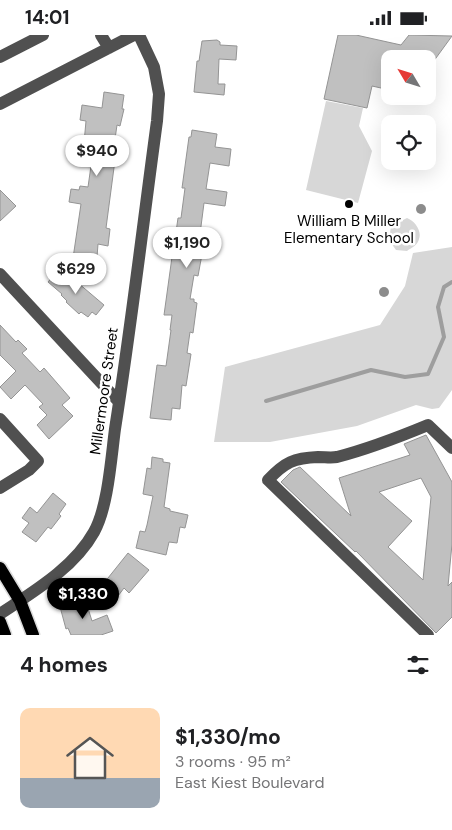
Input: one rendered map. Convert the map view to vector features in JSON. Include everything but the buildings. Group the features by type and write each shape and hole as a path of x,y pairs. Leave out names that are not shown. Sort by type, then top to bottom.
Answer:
{"main road":[{"path":"0,568 20,601 33,635"},
{"path":"0,622 5,635"}],"street":[{"path":"0,57 43,35"},
{"path":"101,35 108,47"},
{"path":"0,104 134,35"},
{"name":"Millermoore Street","path":"0,613 20,601 73,559 93,534 102,517 120,402 157,121 159,94 154,67 139,35"},
{"path":"0,274 120,402"},
{"path":"0,419 38,461 29,470 0,488"},
{"path":"428,635 268,480 280,467 293,460 335,457 395,439 428,425 452,448"}],"shaded area":[{"path":"326,101 363,108 359,126 372,151 358,203 306,190"},
{"path":"407,218 413,221 419,230 420,236 414,246 407,251 396,250 389,240 391,226"},
{"path":"452,247 452,390 439,408 432,409 416,405 357,426 270,442 214,442 225,367 380,325 405,286 413,253"}],"waterway":[{"path":"266,401 371,370 405,377 428,374 444,337 438,307 444,287 452,282"}],"place":[{"name":"William B Miller Elementary School","path":"349,204"}]}
